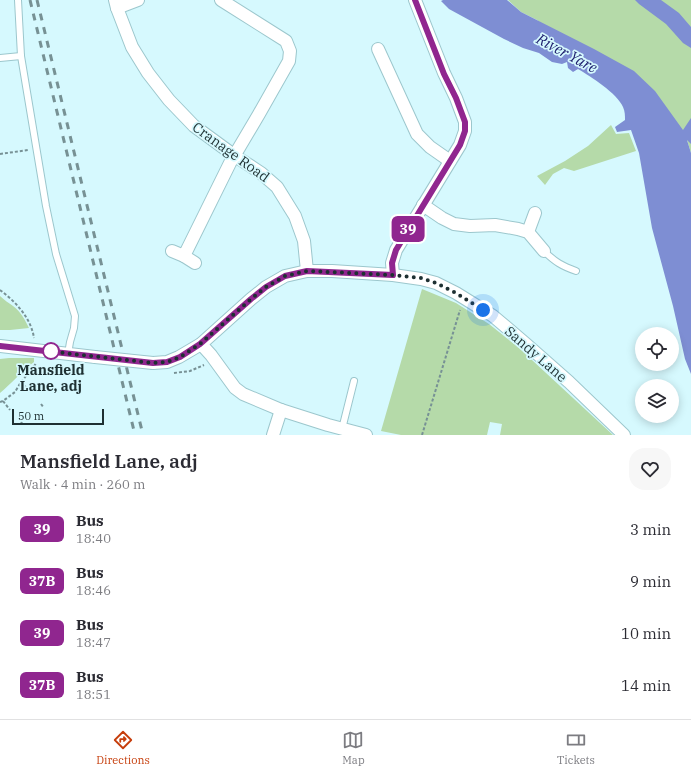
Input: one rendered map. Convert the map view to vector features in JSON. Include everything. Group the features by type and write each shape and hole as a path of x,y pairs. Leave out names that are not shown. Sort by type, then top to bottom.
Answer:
{"street":[{"path":"116,4 138,0"},
{"path":"184,256 236,151 289,61 290,50 286,41 221,0"},
{"path":"393,275 392,263 396,250 460,145 465,131 465,122 456,98 444,74 415,0"},
{"name":"Cranage Road","path":"116,4 132,47 148,73 169,100 194,126 234,156 261,173 277,187 295,216 304,241 307,271"},
{"path":"378,49 417,134 430,147 450,161"},
{"path":"423,205 454,224 470,226 495,225 528,232 544,251"},
{"path":"528,232 535,213"},
{"path":"172,251 195,263"},
{"name":"Sandy Lane","path":"0,346 153,363 167,362 180,357 200,344 266,287 285,276 307,271 393,275 421,278 436,283 456,293 493,316 558,373 624,435"},
{"path":"200,344 206,349 236,388 243,394 281,410 366,435"},
{"path":"273,435 281,410"}],"lane":[{"path":"18,0 21,56 46,206 56,254 75,316 68,354"},
{"path":"0,58 21,56"},
{"path":"544,251 553,260 576,271"},
{"path":"342,429 354,381"}],"path":[{"path":"0,154 37,149"},
{"path":"0,290 17,305 27,317 33,330 35,349"},
{"path":"422,435 460,308"},
{"path":"169,374 190,370 215,360"},
{"path":"10,410 1,402 15,392 20,382 35,365"},
{"path":"20,382 30,392"},
{"path":"41,404 44,408"},
{"path":"21,422 24,426"}],"green space":[{"path":"508,0 691,0 691,153 685,133 537,20 521,12"},
{"path":"611,125 616,134 629,133 636,151 574,171 564,168 553,174 545,185 537,176 565,161 588,146"},
{"path":"422,289 456,303 489,324 519,348 613,435 500,435 502,424 490,422 487,435 401,435 381,431"},
{"path":"0,296 18,311 29,328 0,330"},
{"path":"34,358 34,362 0,393 0,359"}],"water":[{"name":"River Yare","path":"507,0 521,12 634,71 655,91 683,130 691,118 691,144 687,140 691,153 691,374 685,359 679,327 678,327 652,228 639,153 631,130 617,132 615,127 625,120 624,110 620,102 603,86 583,72 578,69 573,72 568,68 567,62 562,64 552,62 539,53 523,48 504,39 449,9 441,1"},
{"path":"635,0 661,0 679,13 691,27 691,48 683,43 666,24"}],"railway":[{"path":"30,0 135,435"},
{"path":"37,0 143,435"}],"bus line":[{"name":"39","path":"0,346 153,363 167,362 180,357 200,344 266,287 285,276 307,271 393,275 392,263 396,250 460,145 465,131 465,122 456,98 444,74 415,0"}],"place":[{"name":"Mansfield Lane, adj","path":"51,351"}],"route":[{"path":"51,351 46,351 153,363 167,362 180,357 200,344 266,287 285,276 307,271 332,271 421,278 436,283 456,293 483,310"}]}
